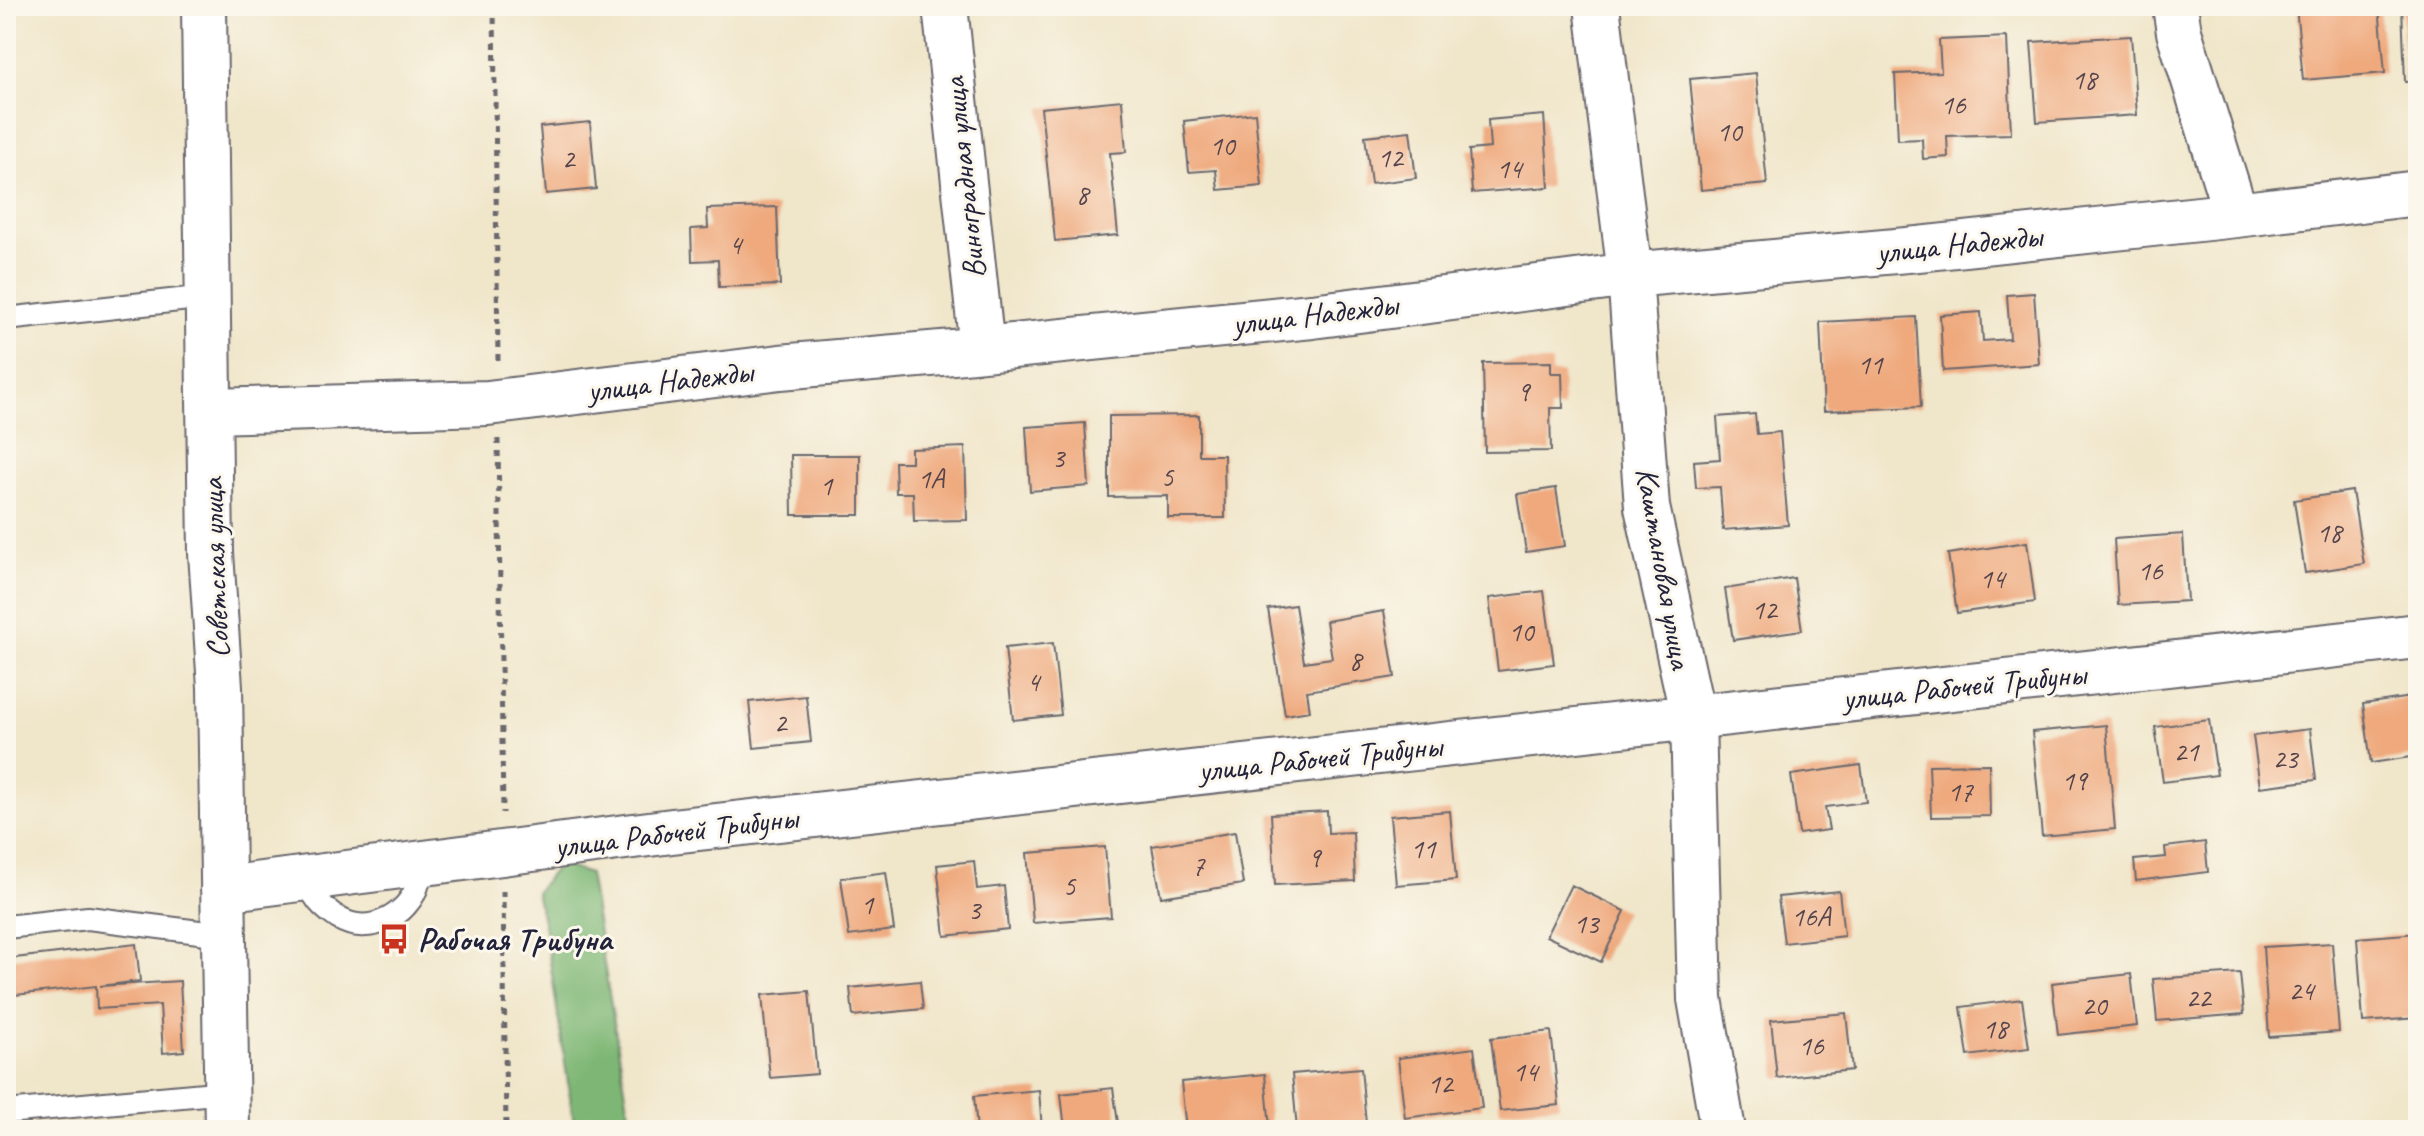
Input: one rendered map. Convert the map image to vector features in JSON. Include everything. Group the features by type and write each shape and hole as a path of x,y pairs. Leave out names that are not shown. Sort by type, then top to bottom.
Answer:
{"street":[{"name":"Советская улица","path":"204,6 211,553 220,687 226,1111"},
{"name":"Виноградная улица","path":"945,6 982,349"},
{"name":"Каштановая улица","path":"1597,6 1630,275 1647,507 1693,717 1700,999 1723,1130"},
{"path":"2175,6 2179,32 2236,215"},
{"name":"улица Надежды","path":"210,411 498,402 780,367 1312,316 1630,275 1918,249 2418,193"},
{"name":"улица Рабочей Трибуны","path":"223,889 672,831 2418,636"}],"lane":[{"path":"6,319 207,297"},
{"path":"6,927 88,918 223,935"},
{"path":"6,1112 226,1111"}],"path":[{"path":"494,6 506,1130"}],"green space":[{"path":"559,864 589,874 632,1130 575,1130 546,934 536,892"}],"building":[{"path":"2296,6 2379,6 2385,73 2303,80"},
{"path":"2402,6 2418,6 2418,81 2405,82"},
{"path":"2131,36 2137,115 2037,122 2031,42"},
{"path":"2007,37 2011,134 1947,136 1948,157 1923,159 1922,139 1898,140 1895,74 1941,72 1939,40"},
{"path":"1756,73 1767,184 1701,190 1690,79"},
{"path":"1122,100 1126,152 1110,153 1118,235 1055,241 1041,108"},
{"path":"1255,113 1262,186 1218,190 1216,170 1189,172 1184,121"},
{"path":"1544,115 1549,187 1472,193 1469,150 1490,148 1488,120"},
{"path":"590,122 596,189 546,194 540,127"},
{"path":"1410,131 1416,178 1371,184 1365,136"},
{"path":"777,207 780,285 719,287 718,260 692,261 691,229 708,228 707,209"},
{"path":"2034,293 2039,364 1943,371 1940,315 1981,312 1983,341 2010,339 2007,295"},
{"path":"1916,317 1921,407 1824,411 1820,322"},
{"path":"1551,362 1551,373 1562,373 1563,408 1550,408 1551,451 1485,452 1483,363"},
{"path":"1755,414 1757,434 1780,432 1788,525 1723,530 1720,487 1696,488 1694,461 1720,459 1717,417"},
{"path":"1199,415 1199,455 1224,455 1225,518 1168,518 1168,496 1109,497 1109,416"},
{"path":"1085,423 1089,486 1030,491 1026,427"},
{"path":"965,447 967,520 914,521 913,493 896,493 895,462 911,462 911,449"},
{"path":"791,455 860,455 860,515 792,515"},
{"path":"1556,488 1565,546 1526,552 1517,494"},
{"path":"2352,491 2364,564 2305,573 2294,500"},
{"path":"2183,534 2187,601 2118,605 2114,539"},
{"path":"2027,542 2035,602 1957,613 1948,554"},
{"path":"1794,578 1802,630 1733,640 1725,589"},
{"path":"1544,591 1554,664 1498,671 1489,598"},
{"path":"1295,605 1304,662 1332,658 1326,621 1384,611 1395,677 1307,691 1310,711 1285,715 1268,609"},
{"path":"1053,643 1061,715 1013,720 1005,648"},
{"path":"806,696 811,742 754,748 749,702"},
{"path":"2418,696 2418,756 2371,763 2363,704"},
{"path":"2209,720 2217,775 2163,782 2155,727"},
{"path":"2106,725 2115,829 2042,836 2032,732"},
{"path":"2310,729 2316,780 2260,787 2253,736"},
{"path":"1989,764 1990,816 1931,817 1929,765"},
{"path":"1861,765 1866,802 1825,807 1829,830 1799,834 1791,775"},
{"path":"1327,811 1328,833 1353,832 1355,881 1275,885 1271,814"},
{"path":"1450,811 1456,880 1396,885 1390,816"},
{"path":"1235,832 1243,884 1161,897 1152,846"},
{"path":"2205,842 2208,872 2136,881 2134,860 2166,857 2165,847"},
{"path":"1105,847 1111,917 1033,923 1027,853"},
{"path":"974,861 977,889 1004,886 1008,929 945,936 937,865"},
{"path":"886,872 894,930 849,936 841,878"},
{"path":"1571,885 1625,911 1601,962 1546,936"},
{"path":"1839,891 1844,936 1784,943 1778,897"},
{"path":"2418,933 2418,1018 2363,1022 2357,938"},
{"path":"2332,943 2339,1032 2269,1037 2263,947"},
{"path":"136,944 140,981 100,986 180,981 184,1051 163,1053 160,1005 97,1009 96,986 6,996 6,959"},
{"path":"2240,973 2244,1014 2157,1021 2153,979"},
{"path":"2131,974 2137,1026 2058,1035 2052,983"},
{"path":"920,981 923,1009 853,1016 850,988"},
{"path":"809,991 817,1074 770,1078 762,995"},
{"path":"2022,999 2029,1048 1968,1056 1961,1007"},
{"path":"1846,1013 1852,1070 1777,1078 1771,1020"},
{"path":"1551,1031 1559,1105 1500,1111 1491,1038"},
{"path":"1474,1048 1482,1108 1405,1118 1398,1058"},
{"path":"1361,1068 1366,1124 1297,1130 1292,1074"},
{"path":"1265,1074 1270,1128 1186,1130 1181,1082"},
{"path":"1113,1088 1119,1130 1065,1130 1061,1094"},
{"path":"1039,1090 1042,1130 977,1130 974,1096"}],"place":[{"name":"Рабочая Трибуна","path":"394,939"}]}
